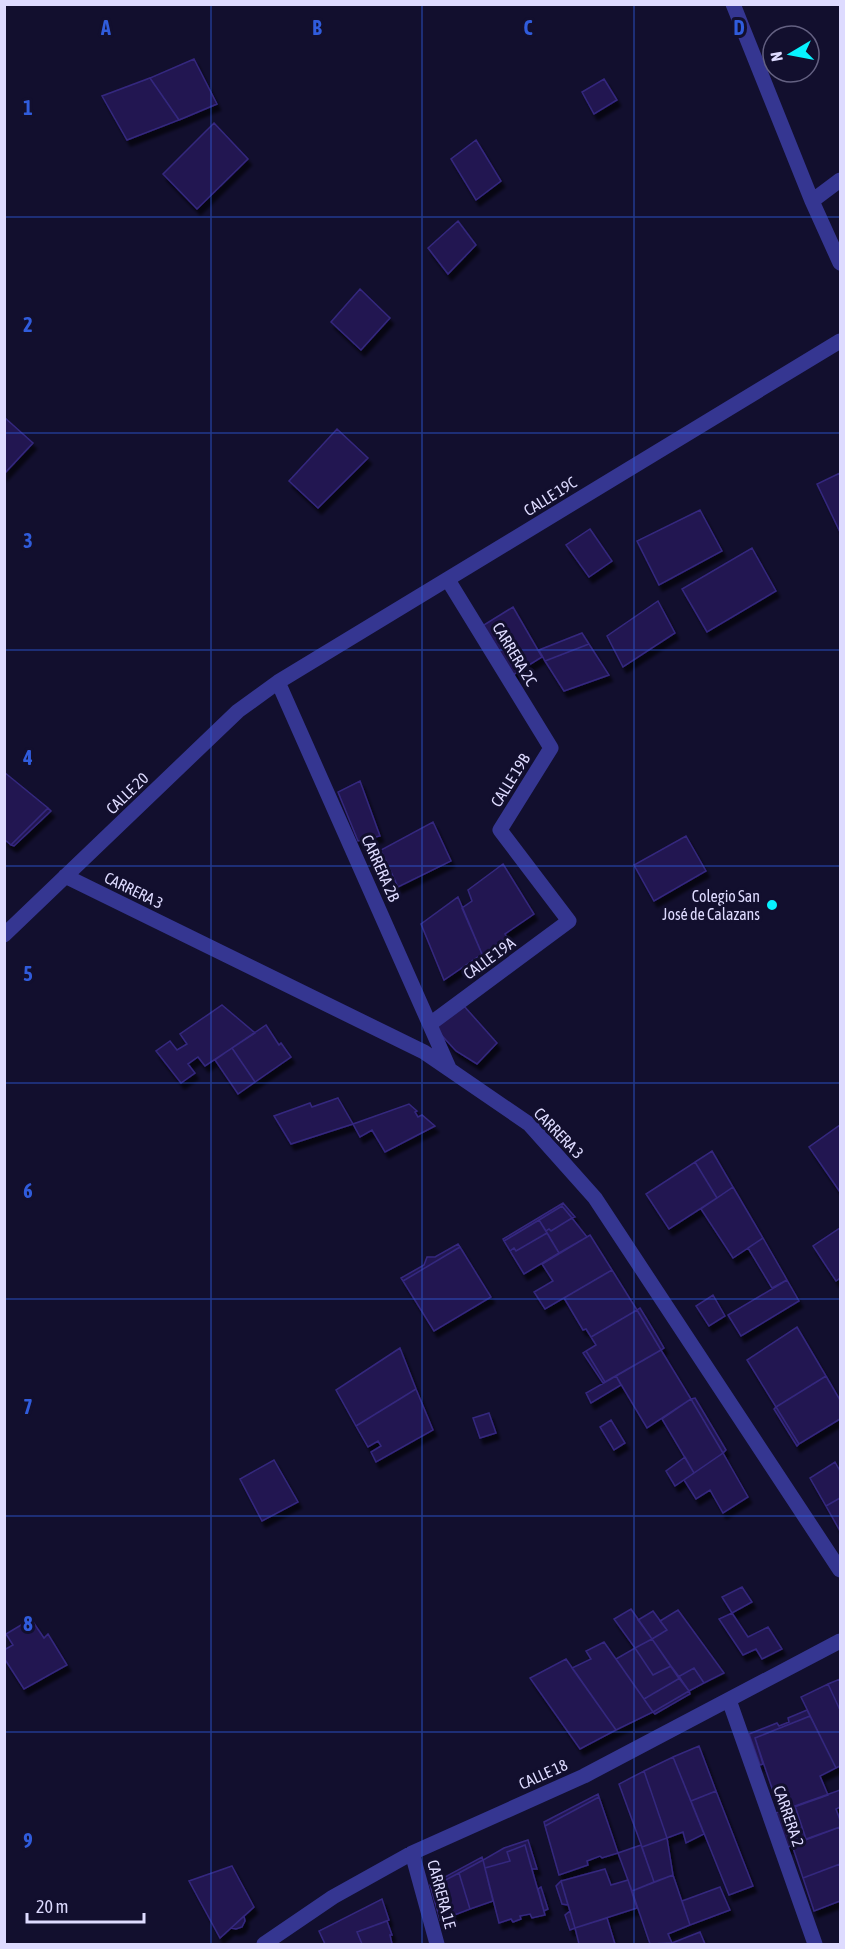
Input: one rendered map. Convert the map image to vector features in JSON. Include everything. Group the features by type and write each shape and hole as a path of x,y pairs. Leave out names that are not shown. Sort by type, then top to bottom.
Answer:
{"street":[{"path":"734,4 812,201 840,263"},
{"path":"812,201 840,180"},
{"name":"CALLE 19C","path":"278,682 840,341"},
{"name":"CARRERA 2C","path":"448,580 551,748"},
{"name":"CALLE 20","path":"4,934 238,711 278,682"},
{"name":"CARRERA 2B","path":"278,682 450,1070"},
{"name":"CALLE 19B","path":"551,748 500,831 569,921"},
{"name":"CARRERA 3","path":"66,876 424,1052 529,1124 595,1198 840,1570"},
{"name":"CALLE 19A","path":"430,1023 569,921"},
{"name":"CALLE 18","path":"264,1944 333,1897 412,1853 584,1776 840,1641"},
{"name":"CARRERA 2","path":"729,1700 814,1944"},
{"name":"CARRERA 1E","path":"412,1853 437,1944"}],"building":[{"path":"194,59 217,104 179,120 150,78"},
{"path":"150,78 179,120 127,140 102,96"},
{"path":"604,79 617,100 594,114 582,92"},
{"path":"214,123 248,159 197,209 163,174"},
{"path":"476,140 501,181 476,200 451,159"},
{"path":"458,221 476,245 448,274 428,248"},
{"path":"360,289 390,318 361,350 331,322"},
{"path":"4,417 33,443 4,474"},
{"path":"337,429 368,458 318,508 289,481"},
{"path":"840,473 840,532 817,484"},
{"path":"700,510 722,551 659,585 637,541"},
{"path":"590,529 612,561 589,577 566,545"},
{"path":"752,548 776,591 707,632 682,589"},
{"path":"658,601 675,633 623,667 607,636"},
{"path":"513,607 542,657 508,678 479,628"},
{"path":"582,633 589,644 545,661 539,650"},
{"path":"589,644 609,675 564,691 545,661"},
{"path":"4,772 48,808 11,845 4,839"},
{"path":"360,781 380,836 358,841 338,792"},
{"path":"48,808 51,811 14,846 11,845"},
{"path":"433,822 451,861 398,887 381,850"},
{"path":"686,836 706,871 654,901 634,865"},
{"path":"503,864 534,914 505,934 507,937 482,954 462,908 472,901 468,890"},
{"path":"458,897 482,954 444,980 421,924"},
{"path":"222,1005 255,1033 205,1066 198,1057 188,1064 195,1073 181,1083 156,1051 170,1041 177,1050 187,1044 180,1034"},
{"path":"464,1006 497,1043 477,1064 456,1051 434,1027"},
{"path":"266,1025 279,1045 281,1043 291,1057 255,1082 232,1048"},
{"path":"232,1048 255,1082 238,1094 215,1060"},
{"path":"338,1098 353,1124 291,1144 274,1116 310,1103 312,1107"},
{"path":"409,1104 417,1111 415,1112 418,1117 422,1115 435,1126 385,1152 372,1130 360,1137 353,1124"},
{"path":"840,1125 840,1192 809,1147"},
{"path":"712,1151 733,1187 717,1198 695,1162"},
{"path":"695,1162 717,1198 669,1229 646,1194"},
{"path":"733,1187 763,1238 733,1258 701,1209"},
{"path":"563,1203 575,1217 572,1218 562,1206 504,1241 503,1239"},
{"path":"562,1206 572,1218 551,1231 549,1229 546,1231 539,1220"},
{"path":"572,1218 587,1237 559,1253 546,1231 549,1229 551,1231"},
{"path":"539,1220 547,1233 516,1251 514,1248 510,1251 504,1241"},
{"path":"840,1228 840,1278 836,1281 813,1246"},
{"path":"547,1233 559,1253 524,1274 510,1251 514,1248 516,1251"},
{"path":"590,1235 612,1270 545,1309 534,1292 553,1281 542,1264"},
{"path":"763,1238 787,1280 772,1288 748,1248"},
{"path":"458,1244 460,1247 403,1281 401,1278 424,1265 427,1257 435,1257"},
{"path":"460,1247 491,1297 434,1331 403,1281"},
{"path":"612,1270 637,1310 591,1337 586,1329 583,1330 564,1298"},
{"path":"787,1280 799,1301 741,1336 728,1315"},
{"path":"713,1295 725,1316 709,1326 696,1306"},
{"path":"640,1308 664,1348 661,1350 637,1310"},
{"path":"637,1310 661,1350 605,1382 586,1351 596,1345 591,1337"},
{"path":"797,1327 826,1376 776,1407 747,1360"},
{"path":"400,1348 416,1389 356,1426 336,1390"},
{"path":"661,1350 691,1399 647,1428 616,1376"},
{"path":"586,1351 605,1382 603,1383 583,1353"},
{"path":"616,1376 621,1385 591,1403 586,1393"},
{"path":"826,1376 840,1400 840,1419 799,1444 776,1407"},
{"path":"416,1389 433,1430 376,1462 371,1452 381,1446 378,1441 368,1447 356,1426"},
{"path":"695,1398 726,1450 723,1453 691,1399"},
{"path":"691,1399 723,1453 694,1473 662,1419"},
{"path":"776,1407 799,1444 797,1446 774,1409"},
{"path":"489,1413 496,1433 480,1438 473,1418"},
{"path":"611,1420 625,1443 614,1450 600,1427"},
{"path":"723,1453 748,1497 723,1513 710,1490 696,1499 684,1480"},
{"path":"685,1457 694,1473 675,1486 666,1471"},
{"path":"274,1460 298,1502 262,1521 240,1479"},
{"path":"835,1462 840,1471 840,1498 826,1506 810,1478"},
{"path":"840,1498 840,1531 826,1506"},
{"path":"742,1587 752,1602 732,1613 722,1597"},
{"path":"631,1609 652,1639 635,1648 614,1619"},
{"path":"678,1610 724,1673 704,1683 694,1668 678,1677 652,1639 667,1630 660,1621"},
{"path":"653,1611 667,1630 652,1639 638,1620"},
{"path":"732,1613 748,1637 768,1627 782,1649 762,1659 756,1649 743,1655 719,1619"},
{"path":"31,1619 44,1638 48,1634 67,1665 24,1689 4,1658 4,1650 13,1645 6,1634"},
{"path":"652,1639 671,1666 653,1675 635,1648"},
{"path":"604,1642 653,1712 616,1730 572,1668 591,1659 586,1651"},
{"path":"635,1648 653,1675 671,1666 680,1678 644,1699 616,1659"},
{"path":"566,1659 616,1730 580,1749 530,1678"},
{"path":"694,1668 704,1683 689,1691 678,1677"},
{"path":"680,1678 689,1691 653,1712 644,1699"},
{"path":"840,1679 840,1710 828,1684"},
{"path":"828,1684 840,1710 840,1766 836,1768 801,1697"},
{"path":"689,1691 690,1694 655,1714 653,1712"},
{"path":"807,1710 810,1716 755,1738 763,1764 760,1765 749,1734 777,1723 779,1726 789,1722 788,1718"},
{"path":"810,1716 836,1768 820,1776 828,1795 780,1812 755,1738"},
{"path":"699,1746 716,1791 691,1801 673,1757"},
{"path":"673,1757 704,1834 686,1843 683,1832 667,1838 644,1771"},
{"path":"644,1771 667,1838 642,1847 619,1784"},
{"path":"840,1790 840,1807 836,1809 840,1827 806,1839 795,1806"},
{"path":"716,1791 753,1886 729,1895 691,1801"},
{"path":"598,1794 599,1797 545,1826 544,1822"},
{"path":"599,1797 618,1853 602,1858 600,1856 587,1861 588,1865 559,1875 545,1826"},
{"path":"795,1806 806,1839 792,1845 780,1812"},
{"path":"780,1812 792,1845 785,1849 775,1813"},
{"path":"840,1827 840,1864 803,1878 792,1845"},
{"path":"667,1838 673,1875 654,1882 642,1847"},
{"path":"528,1840 537,1869 532,1869 525,1845 507,1852 510,1861 485,1868 483,1860 504,1848"},
{"path":"525,1845 545,1915 532,1918 530,1914 520,1916 521,1919 513,1922 511,1919 499,1923 485,1868 510,1861 507,1852"},
{"path":"641,1845 654,1882 632,1891 618,1853"},
{"path":"482,1857 483,1860 434,1886 444,1919 440,1920 430,1885"},
{"path":"483,1860 493,1901 470,1909 459,1873"},
{"path":"840,1864 840,1901 814,1911 803,1878"},
{"path":"232,1866 254,1907 220,1938 189,1881"},
{"path":"605,1869 611,1885 628,1880 637,1908 575,1928 561,1881"},
{"path":"459,1873 470,1909 444,1919 434,1886"},
{"path":"673,1875 690,1925 668,1934 672,1943 650,1944 632,1891"},
{"path":"561,1881 568,1905 562,1904 556,1886"},
{"path":"541,1887 548,1909 544,1911 538,1889"},
{"path":"720,1887 730,1910 690,1925 682,1901"},
{"path":"382,1899 389,1920 357,1932 362,1944 325,1944 319,1931"},
{"path":"570,1911 575,1928 570,1930 565,1915"},
{"path":"244,1916 245,1921 242,1927 231,1928"},
{"path":"607,1918 615,1944 579,1944 575,1928"},
{"path":"387,1921 392,1935 390,1935 392,1944 362,1944 357,1932"},
{"path":"700,1932 705,1944 668,1944 672,1943"}],"place":[{"name":"Colegio San José de Calazans","path":"772,905"}]}
